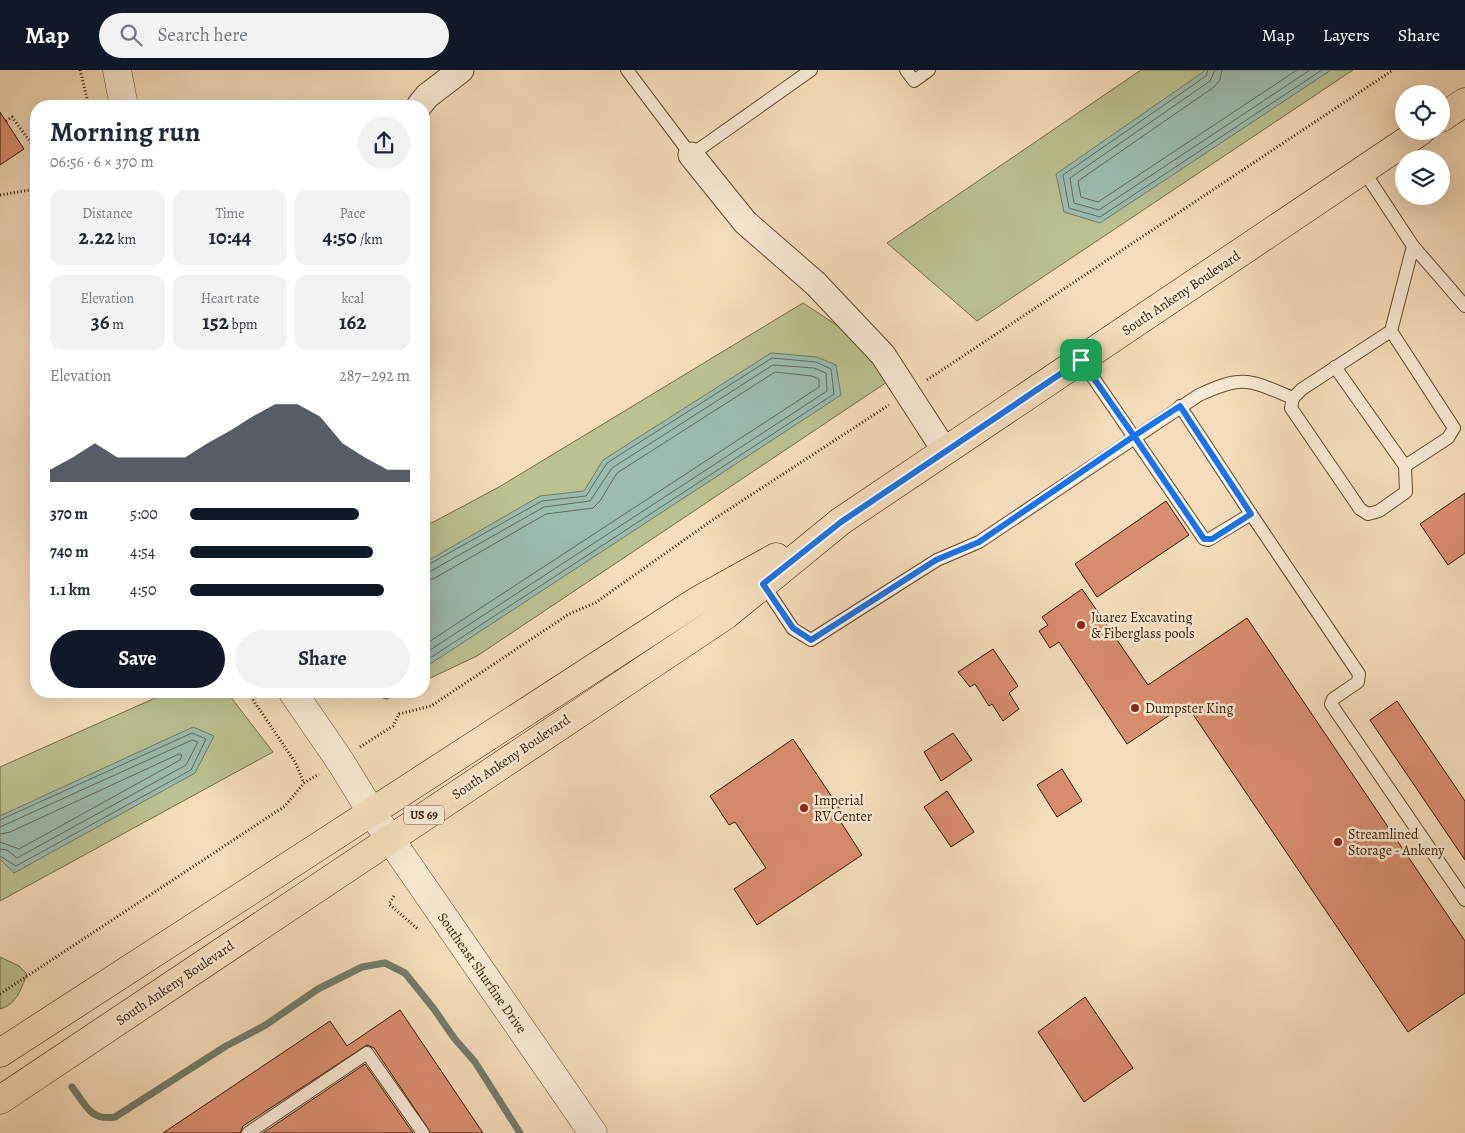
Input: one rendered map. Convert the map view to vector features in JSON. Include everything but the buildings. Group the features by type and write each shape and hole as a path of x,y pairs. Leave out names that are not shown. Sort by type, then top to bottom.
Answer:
{"main road":[{"path":"1450,112 1465,102"},
{"name":"South Ankeny Boulevard","path":"0,1100 726,615 841,522 1408,140"},
{"name":"South Ankeny Boulevard","path":"0,1054 697,601 841,522"}],"street":[{"path":"117,70 123,100"},
{"path":"424,100 461,70"},
{"path":"691,155 745,222 816,284 883,355 909,392 945,451"},
{"name":"Southeast Shurfine Drive","path":"297,698 340,761 372,813 593,1133"}],"lane":[{"path":"627,70 691,155 811,70"},
{"path":"906,70 914,81 929,70"},
{"path":"1363,170 1414,246 1465,306"},
{"path":"1336,367 1405,466 1406,492 1379,511 1368,514 1360,509 1291,408 1293,398 1336,367 1391,331 1414,246"},
{"path":"1391,331 1454,428 1448,438 1405,466"},
{"path":"1081,360 1204,539 1212,539 1251,514"},
{"path":"763,584 793,628 811,640 936,560 979,542 1180,406 1226,382 1250,381 1293,398"},
{"path":"1180,406 1359,674 1358,682 1332,699 1331,704 1465,900"},
{"path":"248,1133 367,1053 423,1133"}],"path":[{"path":"80,70 88,100"},
{"path":"0,994 285,806 304,783 393,726 399,714 431,706 569,614 595,603 711,521 909,392 1393,70"},
{"path":"6,120 12,117 30,142"},
{"path":"0,195 30,190"},
{"path":"252,698 295,762 304,783"}],"green space":[{"path":"1141,70 1353,70 977,321 887,243"},
{"path":"803,303 864,343 890,380 477,656 430,678 430,524 499,487"},
{"path":"155,698 231,698 273,752 0,901 0,767"},
{"path":"0,957 19,966 27,974 11,1004 0,1009"}],"water":[{"path":"1206,70 1331,70 1100,223 1064,212 1056,174"},
{"path":"771,353 817,357 836,365 841,395 430,664 430,560 540,496 584,491 603,460"},
{"path":"193,727 214,736 195,773 14,873 0,859 0,816"}],"waterway":[{"path":"72,1087 94,1114 100,1117 115,1117 226,1046 264,1026 318,989 362,967 385,963 405,973 434,1009 454,1038 475,1062 520,1133"}],"place":[{"name":"Juarez Excavating & Fiberglass pools","path":"1081,625"},
{"name":"Dumpster King","path":"1135,708"},
{"name":"Imperial RV Center","path":"804,808"},
{"name":"Streamlined Storage - Ankeny","path":"1338,842"}],"route":[{"path":"1081,360 841,522 763,584 793,628 811,640 936,560 979,542 1134,436 1204,539 1212,539 1251,514 1180,406 1134,436 1081,360"}]}
